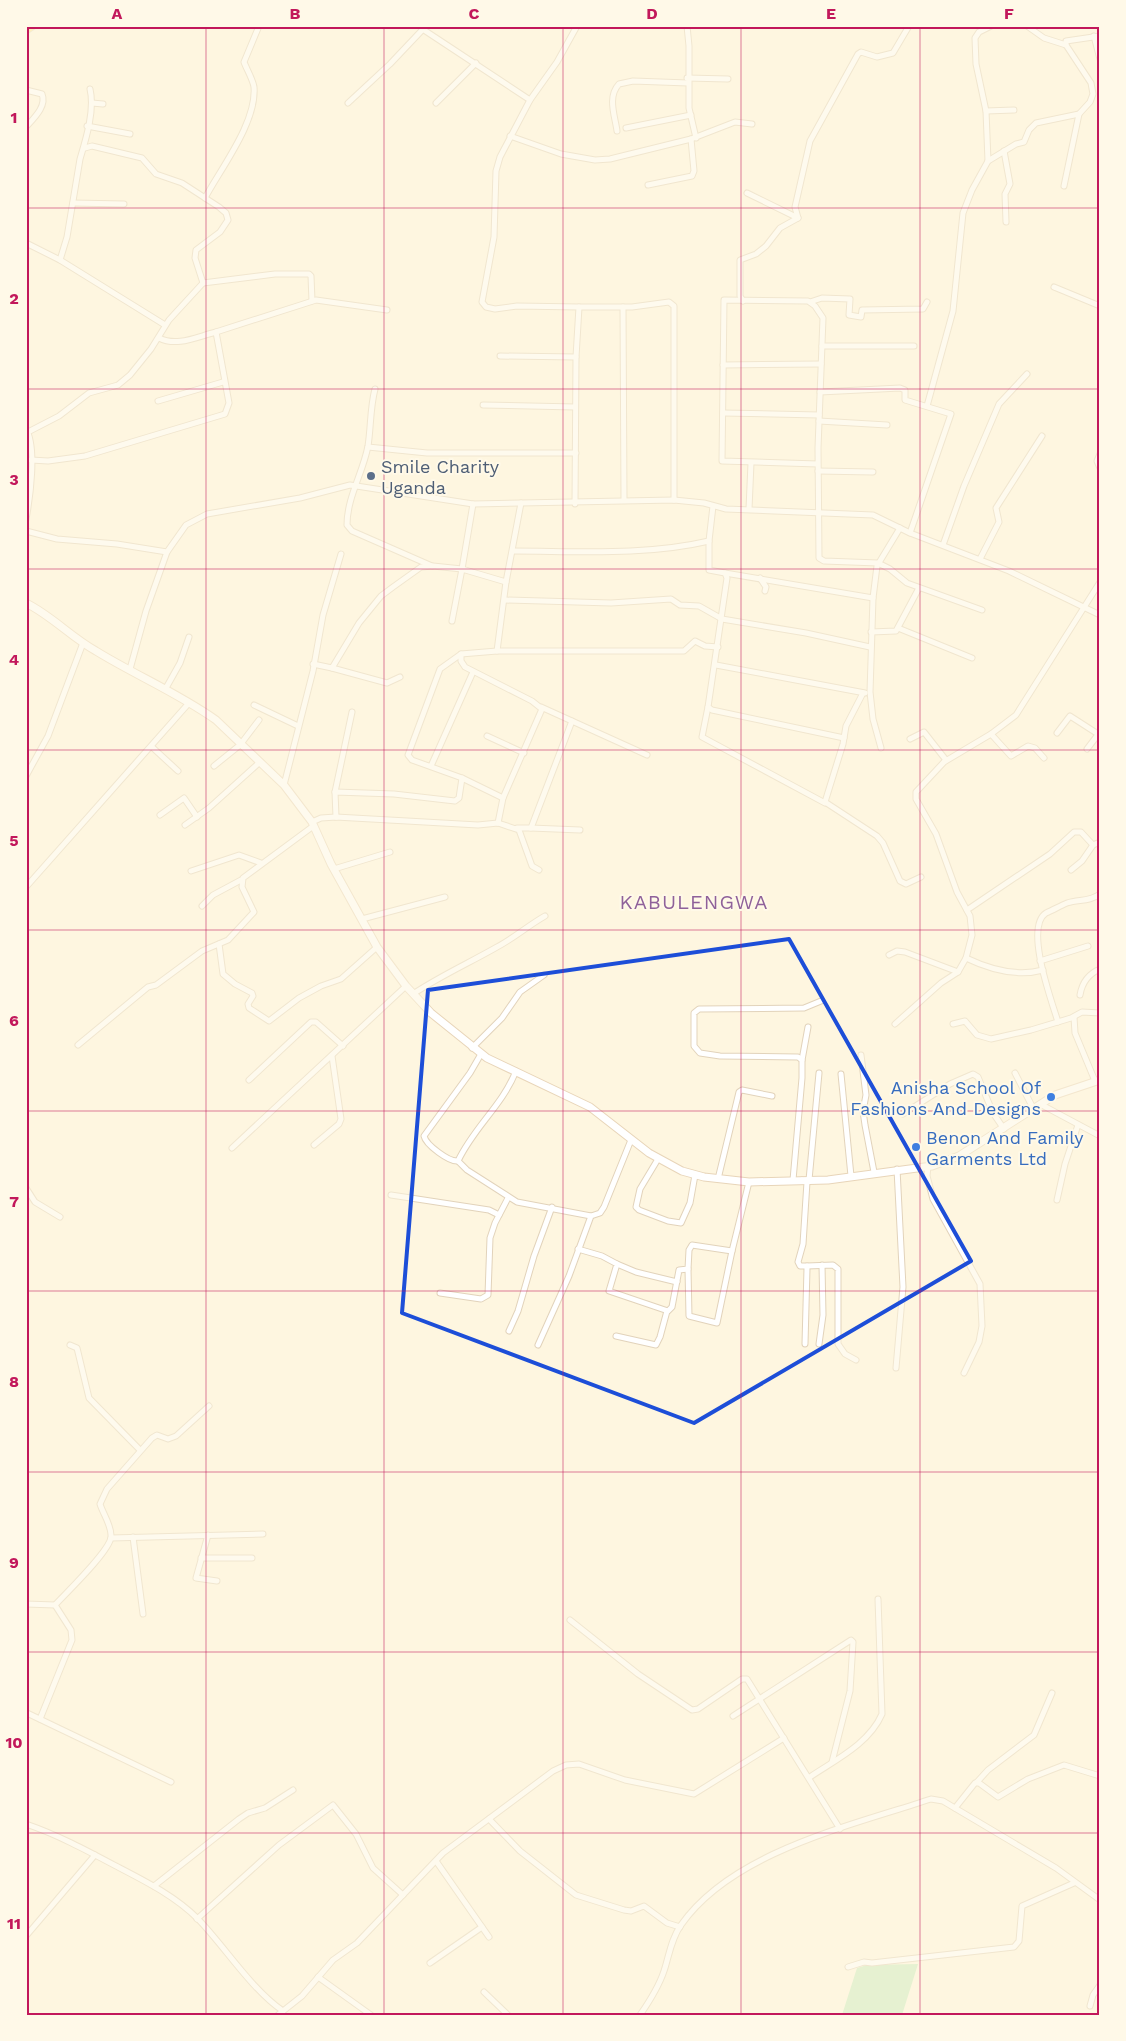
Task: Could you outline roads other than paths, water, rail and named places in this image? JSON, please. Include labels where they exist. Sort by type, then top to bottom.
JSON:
[{"type":"main road","points":[[26,30],[32,26]]},
{"type":"street","points":[[204,198],[243,136],[250,115],[254,87],[244,62],[259,26]]},
{"type":"street","points":[[577,26],[557,62],[530,100],[510,136],[496,171],[494,237],[482,302],[486,307],[495,309],[517,306],[623,307],[669,302],[674,306],[674,500]]},
{"type":"street","points":[[648,185],[692,176],[694,172],[688,80],[689,46],[687,26]]},
{"type":"street","points":[[798,218],[794,207],[810,141],[858,54],[861,52],[877,57],[893,53],[910,26]]},
{"type":"street","points":[[988,161],[986,111],[976,64],[975,38],[979,32],[991,26]]},
{"type":"street","points":[[1027,26],[1044,38],[1066,45],[1094,90],[1090,102],[1079,114],[1064,186]]},
{"type":"street","points":[[348,103],[425,28],[530,100]]},
{"type":"street","points":[[1066,45],[1066,41],[1097,36],[1100,59]]},
{"type":"street","points":[[436,103],[476,63]]},
{"type":"street","points":[[617,131],[612,106],[613,91],[619,84],[632,81],[728,80]]},
{"type":"street","points":[[60,260],[92,103],[90,89]]},
{"type":"street","points":[[26,90],[42,94],[44,100],[40,110],[26,126]]},
{"type":"street","points":[[92,103],[103,104]]},
{"type":"street","points":[[986,111],[1014,110]]},
{"type":"street","points":[[927,406],[953,311],[963,213],[972,190],[988,161],[1024,142],[1029,130],[1036,123],[1079,114]]},
{"type":"street","points":[[626,128],[691,115]]},
{"type":"street","points":[[510,136],[541,148],[595,160],[622,158],[693,138],[735,122],[752,124]]},
{"type":"street","points":[[87,126],[130,134]]},
{"type":"street","points":[[84,148],[92,146],[142,158],[156,174],[182,183],[223,210],[228,220],[220,232],[196,250],[195,258],[203,284]]},
{"type":"street","points":[[1004,151],[1010,184],[1005,194],[1006,222]]},
{"type":"street","points":[[747,193],[798,218]]},
{"type":"street","points":[[73,203],[124,204]]},
{"type":"street","points":[[743,301],[740,296],[741,258],[756,254],[766,246],[780,228],[798,218]]},
{"type":"street","points":[[27,245],[60,260],[165,326]]},
{"type":"street","points":[[26,519],[31,460],[27,430],[59,416],[89,393],[124,381],[159,338],[165,326],[203,284],[275,274],[309,274],[311,276],[312,301]]},
{"type":"street","points":[[1054,286],[1100,306]]},
{"type":"street","points":[[818,464],[722,461],[723,301],[810,302],[822,298],[850,299],[849,316],[861,317],[862,310],[923,309],[927,302]]},
{"type":"street","points":[[159,338],[169,343],[179,342],[312,301],[386,310]]},
{"type":"street","points":[[810,302],[823,318],[818,464],[819,558],[824,560],[878,563],[890,569],[907,583],[982,610]]},
{"type":"street","points":[[575,504],[576,357],[579,307]]},
{"type":"street","points":[[623,307],[624,500]]},
{"type":"street","points":[[31,460],[48,461],[85,456],[101,449],[222,415],[228,408],[216,332]]},
{"type":"street","points":[[822,346],[914,346]]},
{"type":"street","points":[[500,356],[576,357]]},
{"type":"street","points":[[723,365],[821,364]]},
{"type":"street","points":[[943,546],[964,486],[999,404],[1027,374]]},
{"type":"street","points":[[158,401],[223,382]]},
{"type":"street","points":[[820,392],[900,388],[905,390],[905,400],[949,412],[951,416],[910,533]]},
{"type":"street","points":[[375,389],[371,406],[368,447],[355,486],[347,521],[349,529],[433,566]]},
{"type":"street","points":[[483,405],[575,407]]},
{"type":"street","points":[[723,413],[819,415]]},
{"type":"street","points":[[819,421],[887,425]]},
{"type":"street","points":[[980,559],[999,522],[996,508],[1042,436]]},
{"type":"street","points":[[368,447],[427,452],[576,453]]},
{"type":"street","points":[[1100,454],[1097,461],[1100,468]]},
{"type":"street","points":[[749,509],[751,463]]},
{"type":"street","points":[[818,471],[873,472]]},
{"type":"street","points":[[130,669],[146,611],[167,552],[186,525],[208,514],[300,498],[341,486],[355,486],[473,504],[575,504],[624,500],[674,500],[749,509],[868,514],[910,533],[1015,573],[1100,615]]},
{"type":"street","points":[[497,651],[506,582],[521,503]]},
{"type":"street","points":[[452,621],[473,504]]},
{"type":"street","points":[[713,506],[709,542],[709,570],[873,598]]},
{"type":"street","points":[[882,748],[873,719],[870,692],[873,598],[878,563],[900,528]]},
{"type":"street","points":[[26,532],[57,539],[117,544],[167,552]]},
{"type":"street","points":[[513,552],[611,552],[709,542]]},
{"type":"street","points":[[284,785],[324,615],[342,554]]},
{"type":"street","points":[[332,668],[356,627],[381,596],[421,567],[433,566],[462,569],[506,582]]},
{"type":"street","points":[[725,573],[727,578],[716,665],[702,737],[826,803],[877,836],[883,843],[900,881],[906,884],[920,877]]},
{"type":"street","points":[[760,578],[766,587],[765,591]]},
{"type":"street","points":[[895,1024],[958,972],[966,958],[972,935],[967,910],[957,892],[936,834],[916,796],[919,789],[946,760],[991,734],[1016,715],[1023,707],[1082,607],[1100,582]]},
{"type":"street","points":[[871,632],[894,631],[898,628],[919,588]]},
{"type":"street","points":[[505,600],[611,603],[671,599],[680,604],[699,606],[722,619],[806,633],[870,647]]},
{"type":"street","points":[[26,603],[58,622],[83,643],[166,688],[216,720],[284,785],[312,824],[334,869],[377,946],[406,986],[431,1013],[480,1054],[590,1107],[658,1159],[695,1175],[749,1182],[805,1180],[928,1166],[953,1160],[1055,1095],[1098,1081],[1075,1033],[1074,1016]]},
{"type":"street","points":[[898,628],[972,658]]},
{"type":"street","points":[[166,688],[180,663],[189,637]]},
{"type":"street","points":[[503,798],[462,778],[412,760],[408,756],[440,669],[461,654],[497,651],[684,651],[695,641],[705,646],[718,647]]},
{"type":"street","points":[[26,776],[48,736],[83,643]]},
{"type":"street","points":[[461,654],[462,664],[473,672],[540,706],[646,755]]},
{"type":"street","points":[[313,664],[387,683],[400,677]]},
{"type":"street","points":[[716,665],[863,693],[870,692]]},
{"type":"street","points":[[431,766],[473,672]]},
{"type":"street","points":[[826,803],[825,798],[846,726],[863,693]]},
{"type":"street","points":[[26,887],[189,703]]},
{"type":"street","points":[[254,705],[298,726]]},
{"type":"street","points":[[498,823],[503,798],[541,716],[540,706]]},
{"type":"street","points":[[708,707],[712,710],[844,738]]},
{"type":"street","points":[[336,817],[335,792],[341,756],[352,712]]},
{"type":"street","points":[[1057,733],[1070,716],[1099,733],[1087,749]]},
{"type":"street","points":[[214,766],[240,745],[259,720]]},
{"type":"street","points":[[531,828],[572,721]]},
{"type":"street","points":[[910,739],[924,732],[946,760]]},
{"type":"street","points":[[991,734],[1011,756],[1028,746],[1035,748],[1044,758]]},
{"type":"street","points":[[487,736],[524,753]]},
{"type":"street","points":[[152,747],[178,771]]},
{"type":"street","points":[[185,825],[260,762]]},
{"type":"street","points":[[335,792],[394,794],[455,801],[459,798],[462,778]]},
{"type":"street","points":[[160,815],[184,798],[197,816]]},
{"type":"street","points":[[202,906],[213,895],[241,880],[321,818],[336,817],[478,825],[498,823],[517,828],[580,830]]},
{"type":"street","points":[[517,828],[532,866],[539,870]]},
{"type":"street","points":[[967,910],[1050,854],[1074,832],[1081,832],[1093,845]]},
{"type":"street","points":[[1070,870],[1082,861],[1093,845],[1100,842]]},
{"type":"street","points":[[334,869],[390,852]]},
{"type":"street","points":[[191,871],[239,855],[261,863]]},
{"type":"street","points":[[78,1045],[148,988],[156,985],[202,950],[219,944],[232,936],[254,914],[254,910],[242,887],[241,880]]},
{"type":"street","points":[[1058,1022],[1040,961],[1038,924],[1042,916],[1068,903],[1087,901],[1100,894]]},
{"type":"street","points":[[362,919],[445,897]]},
{"type":"street","points":[[413,994],[434,980],[500,946],[523,928],[546,916]]},
{"type":"street","points":[[219,944],[223,974],[235,984],[252,993],[253,996],[248,1004],[250,1008],[269,1021],[299,998],[320,986],[341,979],[377,946]]},
{"type":"street","points":[[1040,961],[1088,946]]},
{"type":"street","points":[[889,955],[897,951],[905,952],[958,972]]},
{"type":"street","points":[[966,958],[992,969],[1032,973],[1043,970]]},
{"type":"street","points":[[1080,995],[1082,986],[1089,976],[1100,969]]},
{"type":"street","points":[[472,1048],[502,1018],[520,992],[544,975]]},
{"type":"street","points":[[232,1148],[406,986]]},
{"type":"street","points":[[802,1060],[785,1056],[720,1056],[700,1053],[694,1046],[694,1013],[699,1009],[804,1008],[821,1000]]},
{"type":"street","points":[[953,1024],[965,1021],[977,1035],[991,1039],[1058,1022],[1082,1012],[1100,1014]]},
{"type":"street","points":[[249,1080],[311,1022],[322,1027],[343,1046]]},
{"type":"street","points":[[793,1180],[802,1060],[808,1027]]},
{"type":"street","points":[[480,1054],[470,1073],[424,1136],[429,1145],[452,1161],[458,1161],[467,1170],[508,1198],[526,1205],[591,1216],[600,1213],[631,1140]]},
{"type":"street","points":[[862,1054],[866,1095],[864,1107],[865,1125],[874,1172]]},
{"type":"street","points":[[314,1145],[339,1124],[341,1119],[332,1056]]},
{"type":"street","points":[[458,1161],[463,1148],[473,1133],[505,1094],[516,1071]]},
{"type":"street","points":[[819,1073],[805,1180],[807,1182],[803,1244],[798,1264],[807,1266],[833,1264],[838,1269],[838,1344],[845,1354],[856,1360]]},
{"type":"street","points":[[1015,1073],[1036,1106],[1100,1136]]},
{"type":"street","points":[[841,1074],[851,1176]]},
{"type":"street","points":[[903,1114],[960,1078],[975,1074],[993,1113],[1004,1129]]},
{"type":"street","points":[[718,1179],[739,1092],[750,1091],[772,1096]]},
{"type":"street","points":[[1057,1200],[1065,1164],[1078,1125]]},
{"type":"street","points":[[658,1159],[640,1189],[636,1207],[639,1210],[668,1221],[681,1223],[690,1203],[695,1175]]},
{"type":"street","points":[[928,1166],[927,1176],[933,1199],[980,1284],[982,1326],[979,1342],[964,1373]]},
{"type":"street","points":[[896,1368],[904,1287],[897,1169]]},
{"type":"street","points":[[732,1251],[692,1245],[689,1250],[688,1269],[689,1316],[717,1324],[749,1182]]},
{"type":"street","points":[[26,1188],[35,1202],[60,1216]]},
{"type":"street","points":[[391,1195],[489,1210],[499,1215]]},
{"type":"street","points":[[440,1293],[481,1299],[488,1295],[490,1238],[508,1198]]},
{"type":"street","points":[[509,1331],[518,1311],[534,1256],[552,1208]]},
{"type":"street","points":[[538,1345],[569,1276],[591,1216]]},
{"type":"street","points":[[578,1249],[636,1272],[677,1282]]},
{"type":"street","points":[[617,1264],[609,1290],[667,1311]]},
{"type":"street","points":[[819,1344],[823,1315],[822,1265]]},
{"type":"street","points":[[805,1344],[807,1266]]},
{"type":"street","points":[[616,1336],[656,1345],[667,1311],[672,1307],[679,1270],[688,1269]]},
{"type":"street","points":[[70,1345],[77,1348],[89,1398],[140,1450]]},
{"type":"street","points":[[26,1604],[55,1605],[103,1552],[111,1538],[100,1501],[107,1489],[140,1450],[155,1436],[168,1439],[176,1436],[209,1406]]},
{"type":"street","points":[[111,1538],[263,1534]]},
{"type":"street","points":[[208,1535],[196,1578],[217,1580]]},
{"type":"street","points":[[133,1537],[143,1614]]},
{"type":"street","points":[[202,1558],[252,1558]]},
{"type":"street","points":[[810,1777],[861,1741],[876,1725],[882,1714],[878,1598]]},
{"type":"street","points":[[40,1719],[72,1640],[71,1630],[55,1605]]},
{"type":"street","points":[[570,1620],[638,1674],[692,1710],[744,1679],[752,1683],[840,1829]]},
{"type":"street","points":[[733,1716],[848,1640],[852,1641],[850,1691],[832,1762]]},
{"type":"street","points":[[955,1808],[984,1773],[1034,1735],[1052,1693]]},
{"type":"street","points":[[27,1712],[171,1782]]},
{"type":"street","points":[[26,1824],[70,1842],[154,1886],[180,1903],[197,1919],[280,2013],[302,1996],[342,1952],[357,1943],[446,1850],[553,1771],[566,1765],[579,1764],[619,1778],[690,1794],[697,1792],[784,1738]]},
{"type":"street","points":[[977,1782],[998,1797],[1028,1779],[1064,1765],[1100,1776]]},
{"type":"street","points":[[154,1886],[239,1819],[265,1808],[293,1790]]},
{"type":"street","points":[[640,2015],[662,1978],[680,1927],[699,1905],[744,1869],[783,1848],[931,1799],[943,1801],[1052,1865],[1074,1883],[1100,1900]]},
{"type":"street","points":[[197,1919],[279,1845],[331,1805],[335,1807],[356,1834],[373,1868],[403,1895]]},
{"type":"street","points":[[488,1819],[520,1851],[576,1895],[624,1910],[644,1906],[667,1923],[680,1927]]},
{"type":"street","points":[[26,1936],[95,1855]]},
{"type":"street","points":[[436,1861],[489,1937]]},
{"type":"street","points":[[848,1967],[864,1962],[872,1963],[1014,1947],[1019,1941],[1020,1911],[1023,1904],[1074,1883]]},
{"type":"street","points":[[430,1963],[482,1927]]},
{"type":"street","points":[[318,1977],[371,2015]]},
{"type":"street","points":[[1090,2006],[1095,1991],[1100,1984]]},
{"type":"street","points":[[484,1992],[508,2015]]},
{"type":"place","name":"Smile Charity Uganda","points":[[371,476]]},
{"type":"place","name":"Anisha School Of Fashions And Designs","points":[[1051,1097]]},
{"type":"place","name":"Benon And Family Garments Ltd","points":[[916,1147]]},
{"type":"district","name":"KABULENGWA","points":[[694,902]]}]
